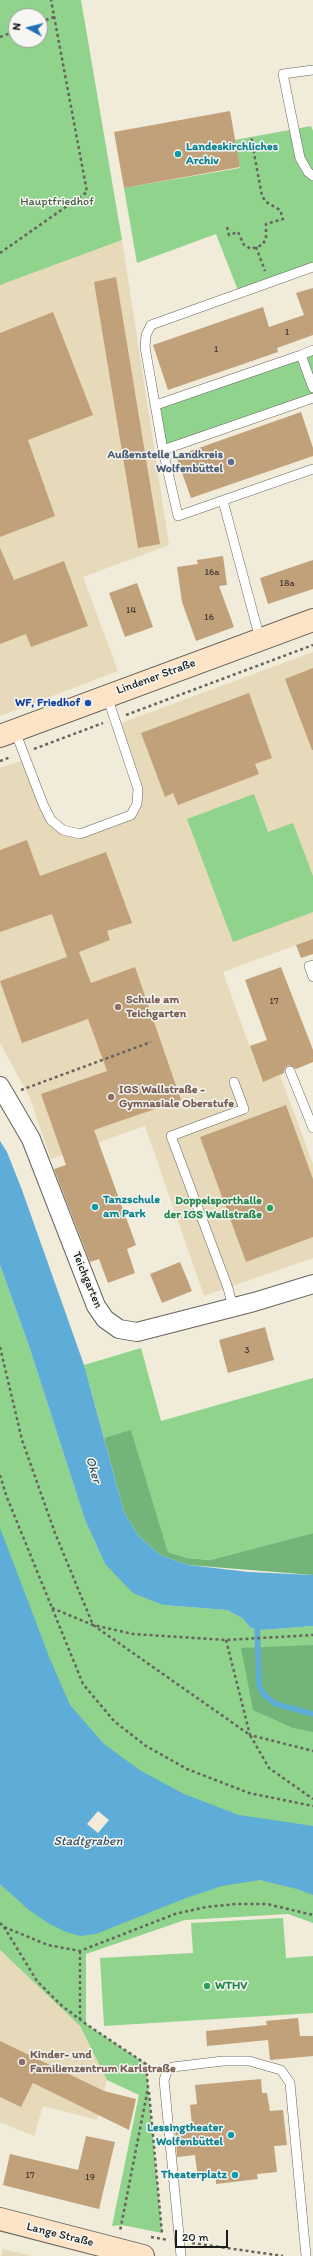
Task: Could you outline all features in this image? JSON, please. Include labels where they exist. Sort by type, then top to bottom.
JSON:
[{"type":"main road","name":"Lindener Straße","points":[[7,734],[313,620]]},
{"type":"main road","name":"Lange Straße","points":[[0,2219],[145,2246]]},
{"type":"street","name":"Teichgarten","points":[[3,1091],[31,1139],[96,1306],[105,1319],[119,1329],[137,1332],[233,1308],[313,1284]]},
{"type":"lane","points":[[313,70],[283,74],[300,158],[308,172],[313,176]]},
{"type":"lane","points":[[313,267],[151,325],[146,335],[145,347],[163,450],[178,516],[313,469]]},
{"type":"lane","points":[[156,405],[313,350]]},
{"type":"lane","points":[[301,354],[313,388]]},
{"type":"lane","points":[[163,450],[313,398]]},
{"type":"lane","points":[[223,501],[260,639]]},
{"type":"lane","points":[[7,734],[23,753],[51,820],[63,830],[80,834],[131,815],[137,804],[138,789],[107,696]]},
{"type":"lane","points":[[313,965],[310,966],[313,977]]},
{"type":"lane","points":[[290,1071],[313,1128]]},
{"type":"lane","points":[[233,1308],[228,1288],[171,1136],[244,1109],[234,1082]]},
{"type":"lane","points":[[181,2256],[164,2080],[167,2072],[173,2067],[223,2061],[249,2061],[281,2070],[290,2083],[306,2256]]},
{"type":"path","points":[[0,253],[86,192],[51,0]]},
{"type":"path","points":[[48,19],[54,17]]},
{"type":"path","points":[[227,227],[229,235],[238,232],[244,245],[250,248],[262,245],[266,239],[266,224],[283,219],[280,210],[266,202],[262,196],[251,137]]},
{"type":"path","points":[[256,247],[262,261]]},
{"type":"path","points":[[0,761],[313,645]]},
{"type":"path","points":[[3,1091],[151,1042]]},
{"type":"path","points":[[0,1347],[22,1440],[55,1533],[93,1625],[250,1735],[313,1751]]},
{"type":"path","points":[[0,1475],[51,1608],[83,1684],[114,1721],[146,1746],[187,1769],[249,1793],[313,1806]]},
{"type":"path","points":[[51,1608],[93,1625],[133,1634],[226,1640],[313,1635]]},
{"type":"path","points":[[226,1640],[250,1735],[269,1768],[313,1799]]},
{"type":"path","points":[[4,1927],[48,1945],[80,1951],[175,1914],[206,1907],[236,1904],[267,1904],[313,1914]]},
{"type":"path","points":[[0,1923],[4,1927],[37,1981],[61,2005],[146,2064],[162,2233]]},
{"type":"path","points":[[80,1951],[80,2019]]},
{"type":"path","points":[[127,2232],[120,2232],[148,2088]]},
{"type":"path","points":[[145,2246],[180,2241],[283,2256]]},
{"type":"shaded area","points":[[122,240],[169,545],[83,577],[118,671],[0,716],[0,285]]},
{"type":"shaded area","name":"Schule am Teichgarten","points":[[313,652],[313,939],[223,972],[262,1081],[280,1075],[313,1164],[313,1258],[204,1296],[145,1126],[51,1159],[30,1098],[0,1043],[0,768],[26,759],[51,820],[80,834],[131,815],[138,789],[116,725]]},
{"type":"shaded area","points":[[0,1950],[80,2026],[107,2080],[97,2120],[43,2106],[34,2136],[0,2122]]},
{"type":"shaded area","points":[[3,2249],[32,2256],[1,2256]]},
{"type":"green space","name":"Hauptfriedhof","points":[[0,0],[81,0],[122,240],[0,285]]},
{"type":"green space","points":[[311,126],[313,131],[313,267],[239,293],[216,234],[137,263],[124,188],[240,168],[235,140]]},
{"type":"green space","points":[[313,350],[313,398],[163,450],[156,405]]},
{"type":"green space","points":[[254,794],[268,832],[293,823],[313,876],[313,912],[233,942],[187,819]]},
{"type":"green space","points":[[0,1265],[29,1346],[85,1520],[105,1564],[163,1605],[227,1610],[242,1618],[251,1628],[262,1630],[313,1626],[313,1923],[288,1914],[185,1920],[86,1954],[86,2024],[146,2064],[162,2233],[122,2225],[112,2226],[139,2095],[107,2080],[80,2026],[0,1950]]},
{"type":"green space","points":[[141,1348],[161,1421],[313,1378],[313,1533],[210,1560],[187,1558],[168,1552],[131,1431],[104,1438],[84,1365]]},
{"type":"green space","points":[[131,1430],[168,1552],[187,1558],[210,1560],[313,1533],[313,1575],[188,1565],[160,1555],[138,1535],[124,1512],[104,1438]]},
{"type":"green space","points":[[313,1645],[313,1732],[293,1728],[253,1710],[241,1648]]},
{"type":"green space","name":"WTHV","points":[[283,1918],[286,1958],[313,1956],[313,2013],[104,2026],[100,1958],[193,1953],[191,1923]]},
{"type":"water","name":"Oker","points":[[0,1141],[7,1152],[22,1190],[84,1365],[124,1512],[138,1535],[160,1555],[188,1565],[249,1572],[313,1575],[313,1626],[262,1630],[251,1628],[242,1618],[227,1610],[163,1605],[133,1593],[105,1564],[85,1520],[29,1346],[0,1265]]},
{"type":"water","name":"Stadtgraben","points":[[0,1528],[50,1659],[70,1705],[104,1744],[141,1771],[184,1794],[239,1815],[313,1826],[313,1895],[297,1889],[260,1880],[222,1886],[186,1898],[96,1934],[80,1936],[66,1932],[48,1923],[29,1910],[0,1884]]},
{"type":"pier","points":[[98,1811],[109,1820],[98,1833],[87,1824]]},
{"type":"building","name":"Landeskirchliches Archiv","points":[[230,111],[240,167],[124,188],[114,132]]},
{"type":"building","points":[[116,277],[160,544],[138,548],[94,282]]},
{"type":"building","points":[[313,288],[313,335],[277,348],[278,352],[168,390],[153,345],[263,307],[269,327],[304,315],[296,293]]},
{"type":"building","points":[[53,312],[93,415],[28,440],[55,516],[0,537],[0,333]]},
{"type":"building","points":[[301,412],[313,448],[313,456],[191,498],[176,456]]},
{"type":"building","points":[[0,548],[14,580],[64,561],[88,626],[31,647],[26,634],[0,644]]},
{"type":"building","points":[[223,556],[227,585],[219,586],[234,627],[196,641],[182,602],[177,567],[198,564],[197,560]]},
{"type":"building","points":[[313,560],[313,589],[268,604],[260,578]]},
{"type":"building","points":[[137,583],[153,627],[125,637],[109,593]]},
{"type":"building","points":[[313,668],[313,750],[312,750],[285,679]]},
{"type":"building","points":[[249,693],[272,758],[255,764],[259,774],[178,805],[173,793],[165,797],[141,733]]},
{"type":"building","points":[[27,840],[40,876],[106,852],[132,923],[107,931],[110,940],[79,952],[91,983],[135,967],[181,1100],[94,1130],[136,1245],[127,1249],[135,1273],[108,1283],[99,1259],[90,1262],[54,1169],[66,1165],[41,1094],[107,1071],[88,1019],[22,1043],[0,981],[67,957],[52,914],[0,932],[0,850]]},
{"type":"building","points":[[313,939],[313,954],[301,958],[296,945]]},
{"type":"building","points":[[281,967],[313,1050],[313,1062],[296,1069],[288,1065],[285,1068],[284,1073],[263,1082],[250,1046],[267,1040],[245,980]]},
{"type":"building","name":"Doppelsporthalle der IGS Wallstraße","points":[[286,1105],[313,1179],[313,1237],[246,1262],[200,1137]]},
{"type":"building","points":[[180,1262],[192,1291],[162,1303],[150,1274]]},
{"type":"building","points":[[265,1327],[274,1360],[228,1373],[219,1340]]},
{"type":"building","name":"WTHV","points":[[298,2018],[300,2036],[313,2036],[313,2056],[270,2060],[268,2040],[207,2046],[206,2031],[267,2025],[266,2021]]},
{"type":"building","name":"Kinder- und Familienzentrum Karlstraße","points":[[0,2041],[104,2091],[136,2099],[129,2130],[33,2083],[21,2107],[0,2097]]},
{"type":"building","name":"Lessingtheater Wolfenbüttel","points":[[261,2079],[262,2093],[267,2093],[270,2111],[283,2110],[287,2145],[274,2146],[277,2172],[257,2174],[258,2179],[216,2184],[216,2177],[198,2179],[195,2155],[177,2157],[175,2126],[192,2125],[190,2105],[197,2104],[195,2085]]},
{"type":"building","points":[[86,2136],[115,2142],[99,2209],[3,2185],[10,2154],[78,2170]]},
{"type":"waterway","points":[[257,1622],[259,1685],[264,1695],[276,1704],[313,1714]]},
{"type":"place","name":"Landeskirchliches Archiv","points":[[178,154]]},
{"type":"place","name":"Außenstelle Landkreis Wolfenbüttel","points":[[231,462]]},
{"type":"place","name":"WF, Friedhof","points":[[88,703]]},
{"type":"place","name":"Schule am Teichgarten","points":[[118,1007]]},
{"type":"place","name":"IGS Wallstraße - Gymnasiale Oberstufe","points":[[111,1097]]},
{"type":"place","name":"Tanzschule am Park","points":[[95,1207]]},
{"type":"place","name":"Doppelsporthalle der IGS Wallstraße","points":[[270,1208]]},
{"type":"place","name":"WTHV","points":[[207,1986]]},
{"type":"place","name":"Kinder- und Familienzentrum Karlstraße","points":[[22,2062]]},
{"type":"place","name":"Lessingtheater Wolfenbüttel","points":[[231,2135]]},
{"type":"place","name":"Theaterplatz","points":[[235,2175]]}]
